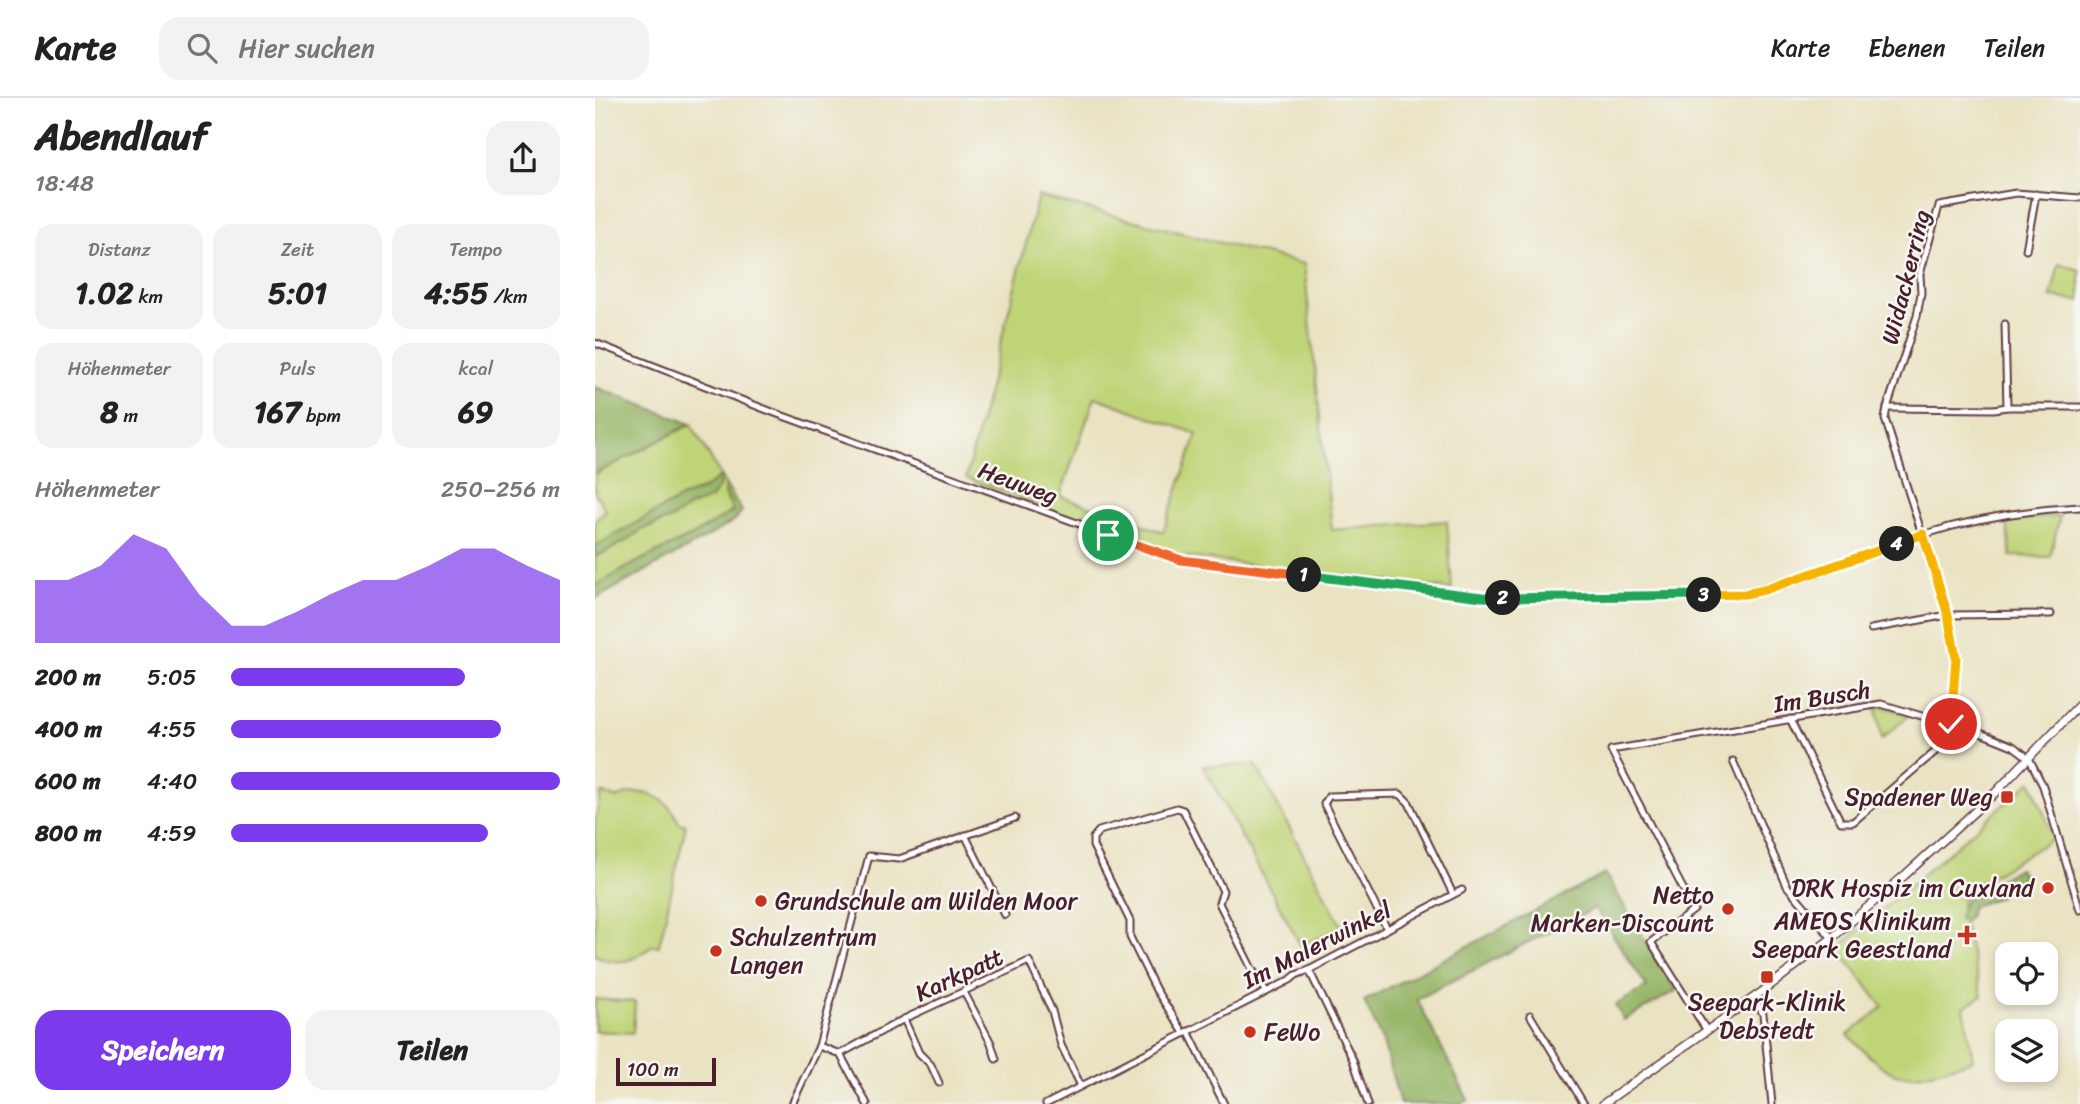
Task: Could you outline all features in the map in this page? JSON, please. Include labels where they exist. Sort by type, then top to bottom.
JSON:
[{"type":"main road","points":[[1603,1104],[1755,997],[1832,938],[1933,850],[2029,758],[2080,704]]},
{"type":"street","name":"Widackerring","points":[[1887,408],[1917,316],[1921,293],[1920,274],[1939,206],[2016,193],[2080,198]]},
{"type":"street","points":[[2026,250],[2036,194]]},
{"type":"street","points":[[2005,324],[2007,407]]},
{"type":"street","name":"Heuweg","points":[[595,344],[800,422],[1181,560],[1495,598],[1745,594],[1782,585],[1923,534],[1990,516],[2080,507]]},
{"type":"street","points":[[1790,719],[1841,822],[1847,824],[1853,822],[1950,739],[1956,658],[1948,615],[1885,419],[1887,408],[2080,407]]},
{"type":"street","points":[[1871,629],[1948,615],[2052,614]]},
{"type":"street","name":"Im Busch","points":[[1707,1031],[1651,942],[1694,910],[1611,750],[1881,704],[1951,724],[2013,746],[2029,758]]},
{"type":"street","points":[[2029,758],[2043,786],[2080,910]]},
{"type":"street","points":[[1733,761],[1787,886],[1832,938]]},
{"type":"street","points":[[1387,929],[1324,804],[1329,796],[1400,794],[1409,803],[1453,894]]},
{"type":"street","points":[[1224,1104],[1186,1032],[1156,990],[1130,937],[1130,921],[1093,846],[1093,838],[1099,831],[1177,808],[1183,810],[1223,891],[1219,903],[1266,991]]},
{"type":"street","points":[[792,1104],[819,1046],[869,856],[899,859],[1014,818]]},
{"type":"street","points":[[965,835],[1005,915]]},
{"type":"street","name":"Im Malerwinkel","points":[[1047,1104],[1462,890]]},
{"type":"street","name":"Karkpatt","points":[[840,1054],[904,1019],[1029,961],[1052,1011],[1061,1045],[1081,1086]]},
{"type":"street","points":[[1309,970],[1353,1060],[1368,1104]]},
{"type":"street","points":[[964,992],[991,1043],[996,1059]]},
{"type":"street","points":[[1755,997],[1763,1014],[1772,1104]]},
{"type":"street","points":[[1530,1016],[1584,1104]]},
{"type":"street","points":[[904,1019],[919,1054],[931,1065],[939,1083]]},
{"type":"street","points":[[819,1046],[840,1054],[867,1104]]},
{"type":"green space","points":[[1038,196],[1304,264],[1332,530],[1447,521],[1452,589],[1172,555],[966,478]],"holes":[[[1095,397],[1197,434],[1163,532],[1060,496]]]},
{"type":"green space","points":[[2059,264],[2080,270],[2080,301],[2051,297]]},
{"type":"green space","points":[[595,387],[691,424],[595,474]]},
{"type":"green space","points":[[691,424],[725,484],[725,494],[733,511],[690,537],[595,586],[595,557],[641,530],[673,518],[690,506],[710,499],[721,477],[595,546],[595,520],[606,510],[595,493],[595,474]]},
{"type":"green space","points":[[721,476],[719,487],[710,499],[690,506],[673,518],[641,530],[595,557],[595,546],[683,497],[705,488]]},
{"type":"green space","points":[[725,484],[742,511],[735,520],[595,599],[595,586],[690,537],[733,511],[725,494]]},
{"type":"green space","points":[[2060,516],[2050,557],[2011,556],[2007,521]]},
{"type":"green space","points":[[1884,707],[1909,715],[1882,739],[1876,708]]},
{"type":"green space","points":[[1256,765],[1342,927],[1301,946],[1203,766]]},
{"type":"green space","points":[[2031,781],[2054,838],[1965,892],[1961,904],[1982,996],[1964,1007],[1973,1060],[1913,1075],[1889,1071],[1848,1035],[1883,1007],[1838,948]]},
{"type":"green space","points":[[601,793],[617,798],[636,793],[654,796],[669,806],[679,823],[686,825],[659,946],[653,945],[632,959],[619,962],[595,955],[595,821]]},
{"type":"green space","points":[[2019,868],[2024,878],[1999,897],[1971,907],[1970,915],[1964,921],[1959,918],[1968,896],[1987,891],[1994,882]]},
{"type":"green space","points":[[1605,874],[1676,991],[1624,1020],[1615,1005],[1647,987],[1595,908],[1417,999],[1468,1100],[1459,1104],[1400,1104],[1383,1042],[1364,1001]]},
{"type":"green space","points":[[595,999],[635,1002],[633,1033],[595,1031]]},
{"type":"place","name":"Spadener Weg","points":[[2007,797]]},
{"type":"place","name":"DRK Hospiz im Cuxland","points":[[2048,888]]},
{"type":"place","name":"Grundschule am Wilden Moor","points":[[761,901]]},
{"type":"place","name":"Netto Marken-Discount","points":[[1728,909]]},
{"type":"place","name":"AMEOS Klinikum Seepark Geestland","points":[[1967,935]]},
{"type":"place","name":"Schulzentrum Langen","points":[[716,951]]},
{"type":"place","name":"Seepark-Klinik Debstedt","points":[[1767,977]]},
{"type":"place","name":"FeWo","points":[[1250,1032]]},
{"type":"route","points":[[1108,535],[1186,561],[1495,598],[1745,594],[1782,585],[1923,534],[1948,615],[1956,658],[1951,724]]}]
